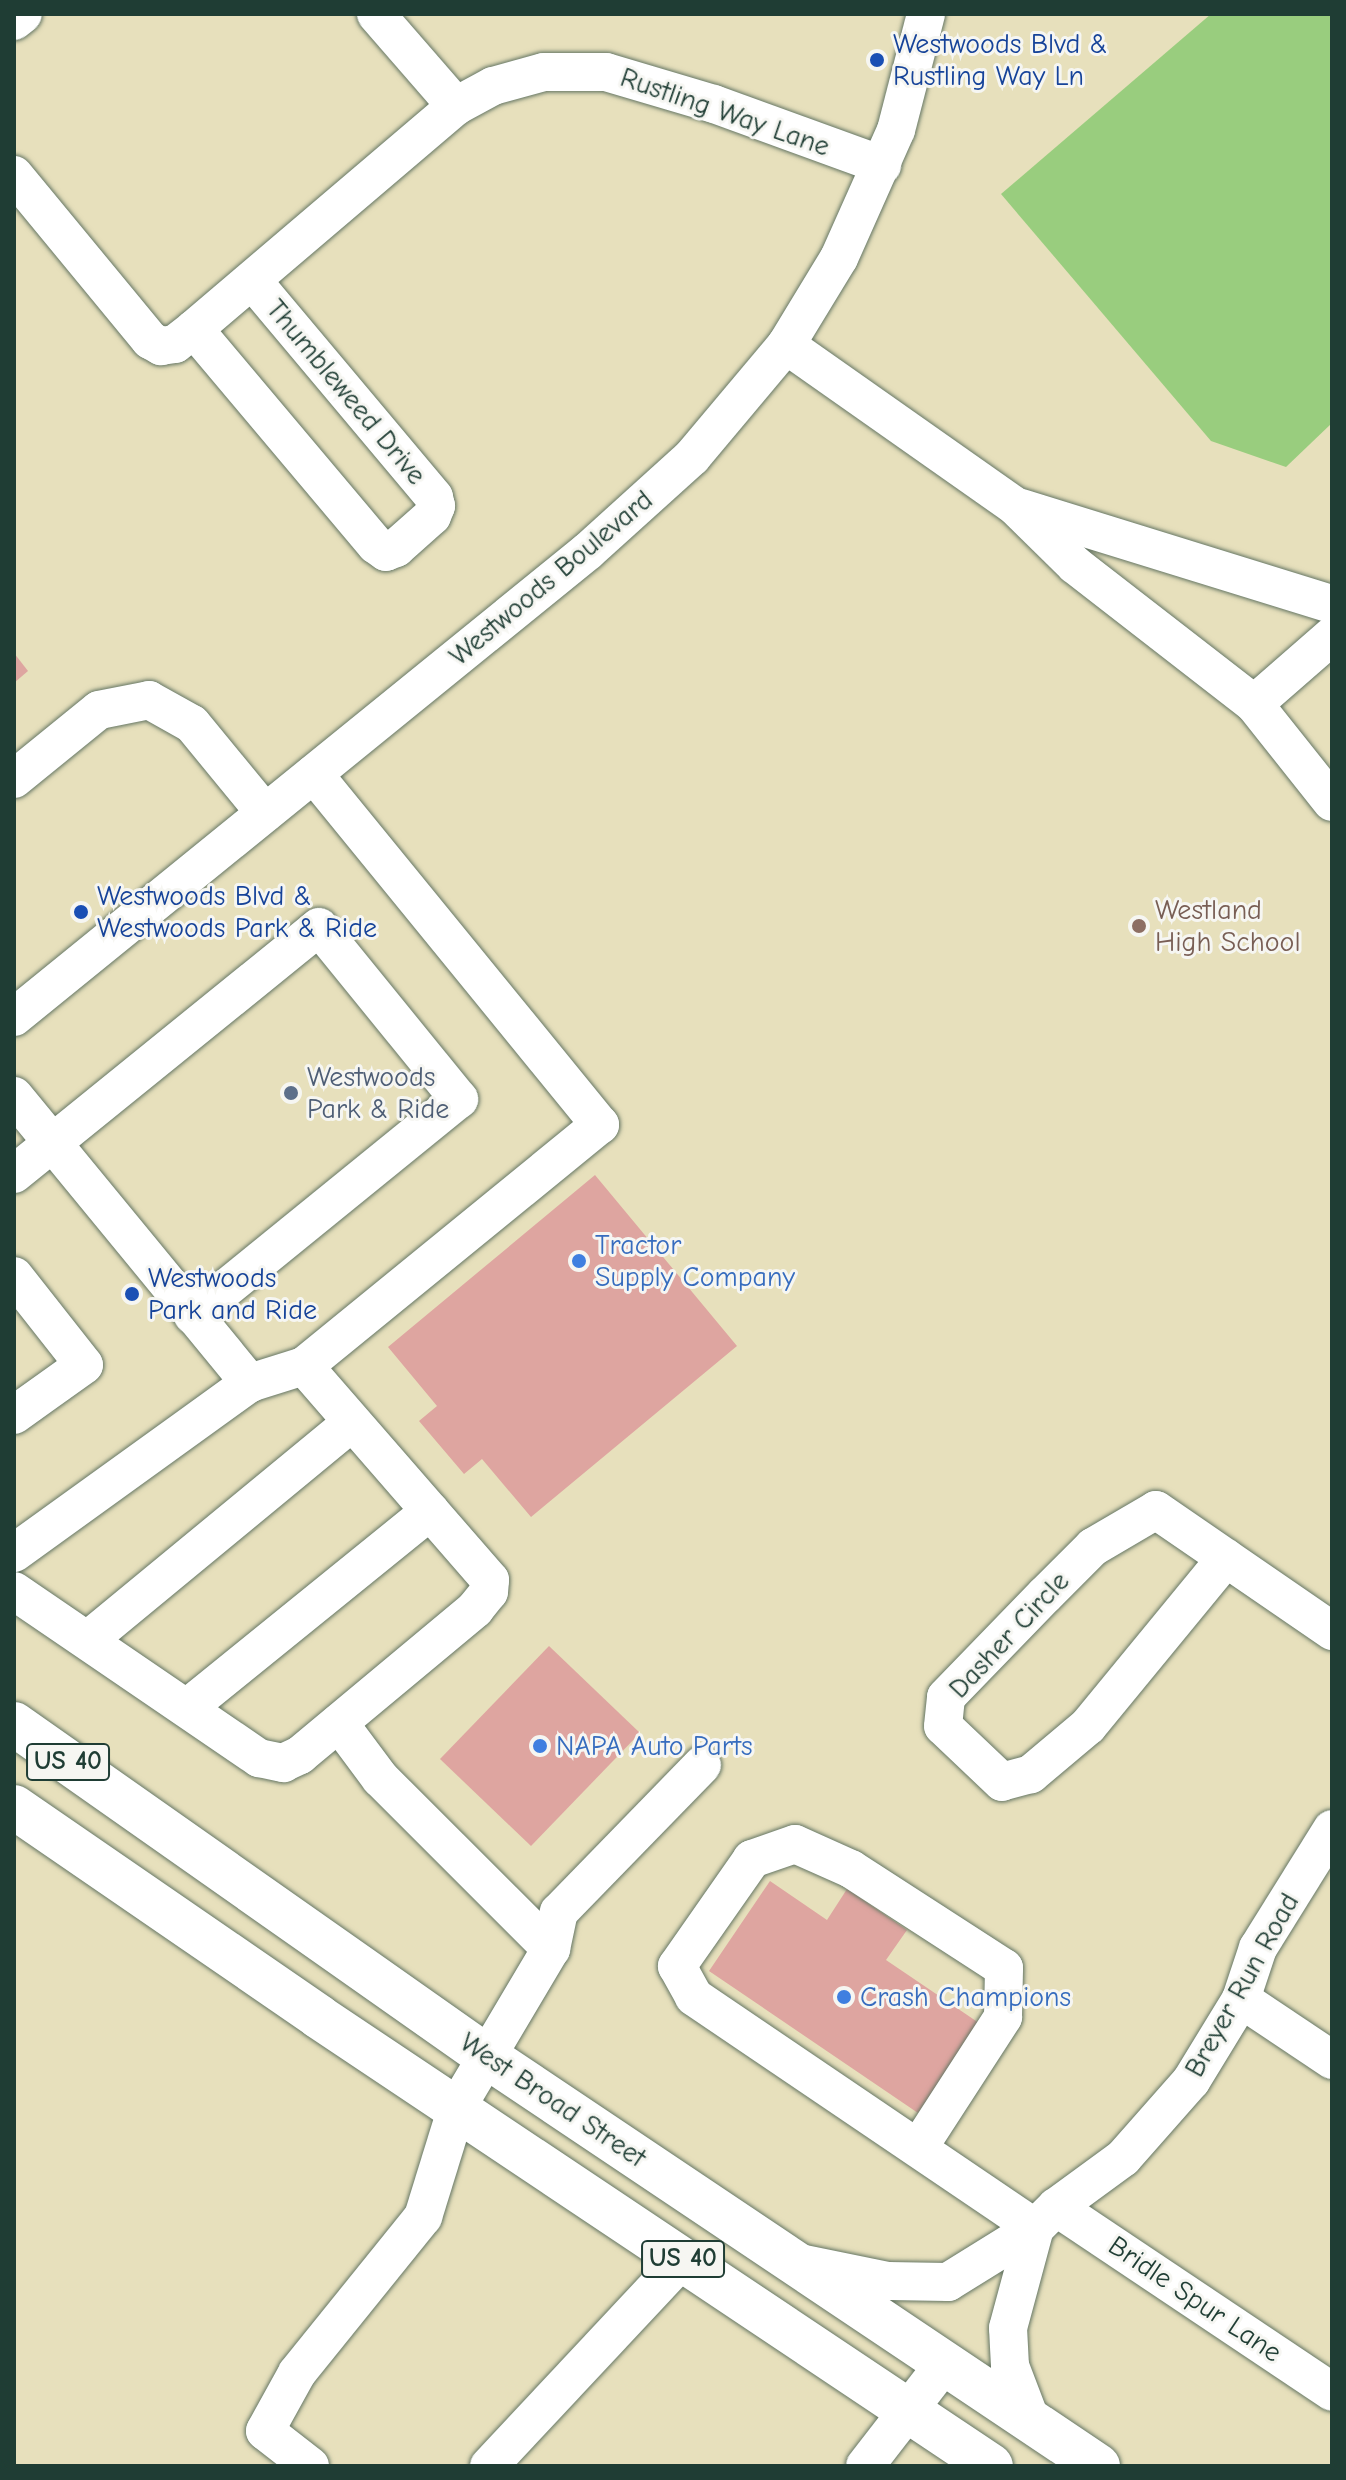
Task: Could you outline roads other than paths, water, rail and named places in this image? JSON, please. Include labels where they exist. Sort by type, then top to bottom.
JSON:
[{"type":"main road","name":"West Broad Street","points":[[15,1724],[489,2058],[1098,2466]]},
{"type":"main road","name":"US 40","points":[[14,1807],[991,2466]]},
{"type":"street","points":[[14,21],[23,14]]},
{"type":"street","points":[[376,14],[456,106]]},
{"type":"street","name":"Westwoods Boulevard","points":[[14,1017],[588,551],[681,468],[786,345],[839,258],[896,130],[926,14]]},
{"type":"street","name":"Rustling Way Lane","points":[[252,280],[456,106],[493,86],[544,72],[606,72],[714,104],[882,165]]},
{"type":"street","name":"Thumbleweed Drive","points":[[14,175],[150,340],[161,346],[175,344],[252,280],[434,497],[436,506],[432,516],[396,548],[386,552],[376,545],[194,329]]},
{"type":"street","points":[[786,345],[1015,506],[1075,565],[1254,704],[1332,802]]},
{"type":"street","points":[[1015,506],[1332,604]]},
{"type":"street","points":[[1254,704],[1330,642]]},
{"type":"street","points":[[14,779],[99,710],[149,700],[192,724],[265,813]]},
{"type":"street","points":[[14,1553],[250,1383],[304,1366],[600,1125],[314,774]]},
{"type":"street","points":[[14,1174],[319,927],[459,1099],[193,1315]]},
{"type":"street","points":[[14,1096],[250,1383]]},
{"type":"street","points":[[14,1276],[84,1365],[14,1415]]},
{"type":"street","points":[[14,1591],[259,1758],[283,1763],[300,1755],[475,1609],[489,1592],[490,1580],[304,1366]]},
{"type":"street","points":[[88,1640],[352,1422]]},
{"type":"street","name":"Dasher Circle","points":[[1226,1558],[1088,1726],[1031,1774],[1002,1782],[943,1726],[946,1697],[1093,1547],[1156,1510],[1226,1558],[1332,1631]]},
{"type":"street","points":[[187,1708],[430,1511]]},
{"type":"street","points":[[339,1723],[380,1778],[551,1949]]},
{"type":"street","points":[[310,2466],[265,2431],[297,2373],[423,2217],[457,2107],[489,2058],[551,1949],[559,1912],[702,1765]]},
{"type":"street","name":"Breyer Run Road","points":[[793,2262],[888,2281],[948,2282],[1046,2218],[1133,2147],[1191,2081],[1241,1999],[1258,1948],[1332,1829]]},
{"type":"street","name":"Bridle Spur Lane","points":[[919,2147],[1003,2017],[1004,1968],[851,1869],[795,1844],[752,1859],[677,1966],[694,1997],[919,2147],[1046,2218],[1332,2392]]},
{"type":"street","points":[[1241,1999],[1332,2060]]},
{"type":"street","points":[[1031,2421],[1010,2366],[1008,2328],[1046,2218]]},
{"type":"street","points":[[489,2466],[683,2259]]},
{"type":"street","points":[[865,2466],[945,2363]]},
{"type":"place","name":"Westwoods Blvd & Rustling Way Ln","points":[[877,60]]},
{"type":"place","name":"Westwoods Blvd & Westwoods Park & Ride","points":[[81,912]]},
{"type":"place","name":"Westland High School","points":[[1139,926]]},
{"type":"place","name":"Westwoods Park & Ride","points":[[291,1093]]},
{"type":"place","name":"Tractor Supply Company","points":[[579,1261]]},
{"type":"place","name":"Westwoods Park and Ride","points":[[132,1294]]},
{"type":"place","name":"NAPA Auto Parts","points":[[540,1746]]},
{"type":"place","name":"Crash Champions","points":[[844,1997]]}]
